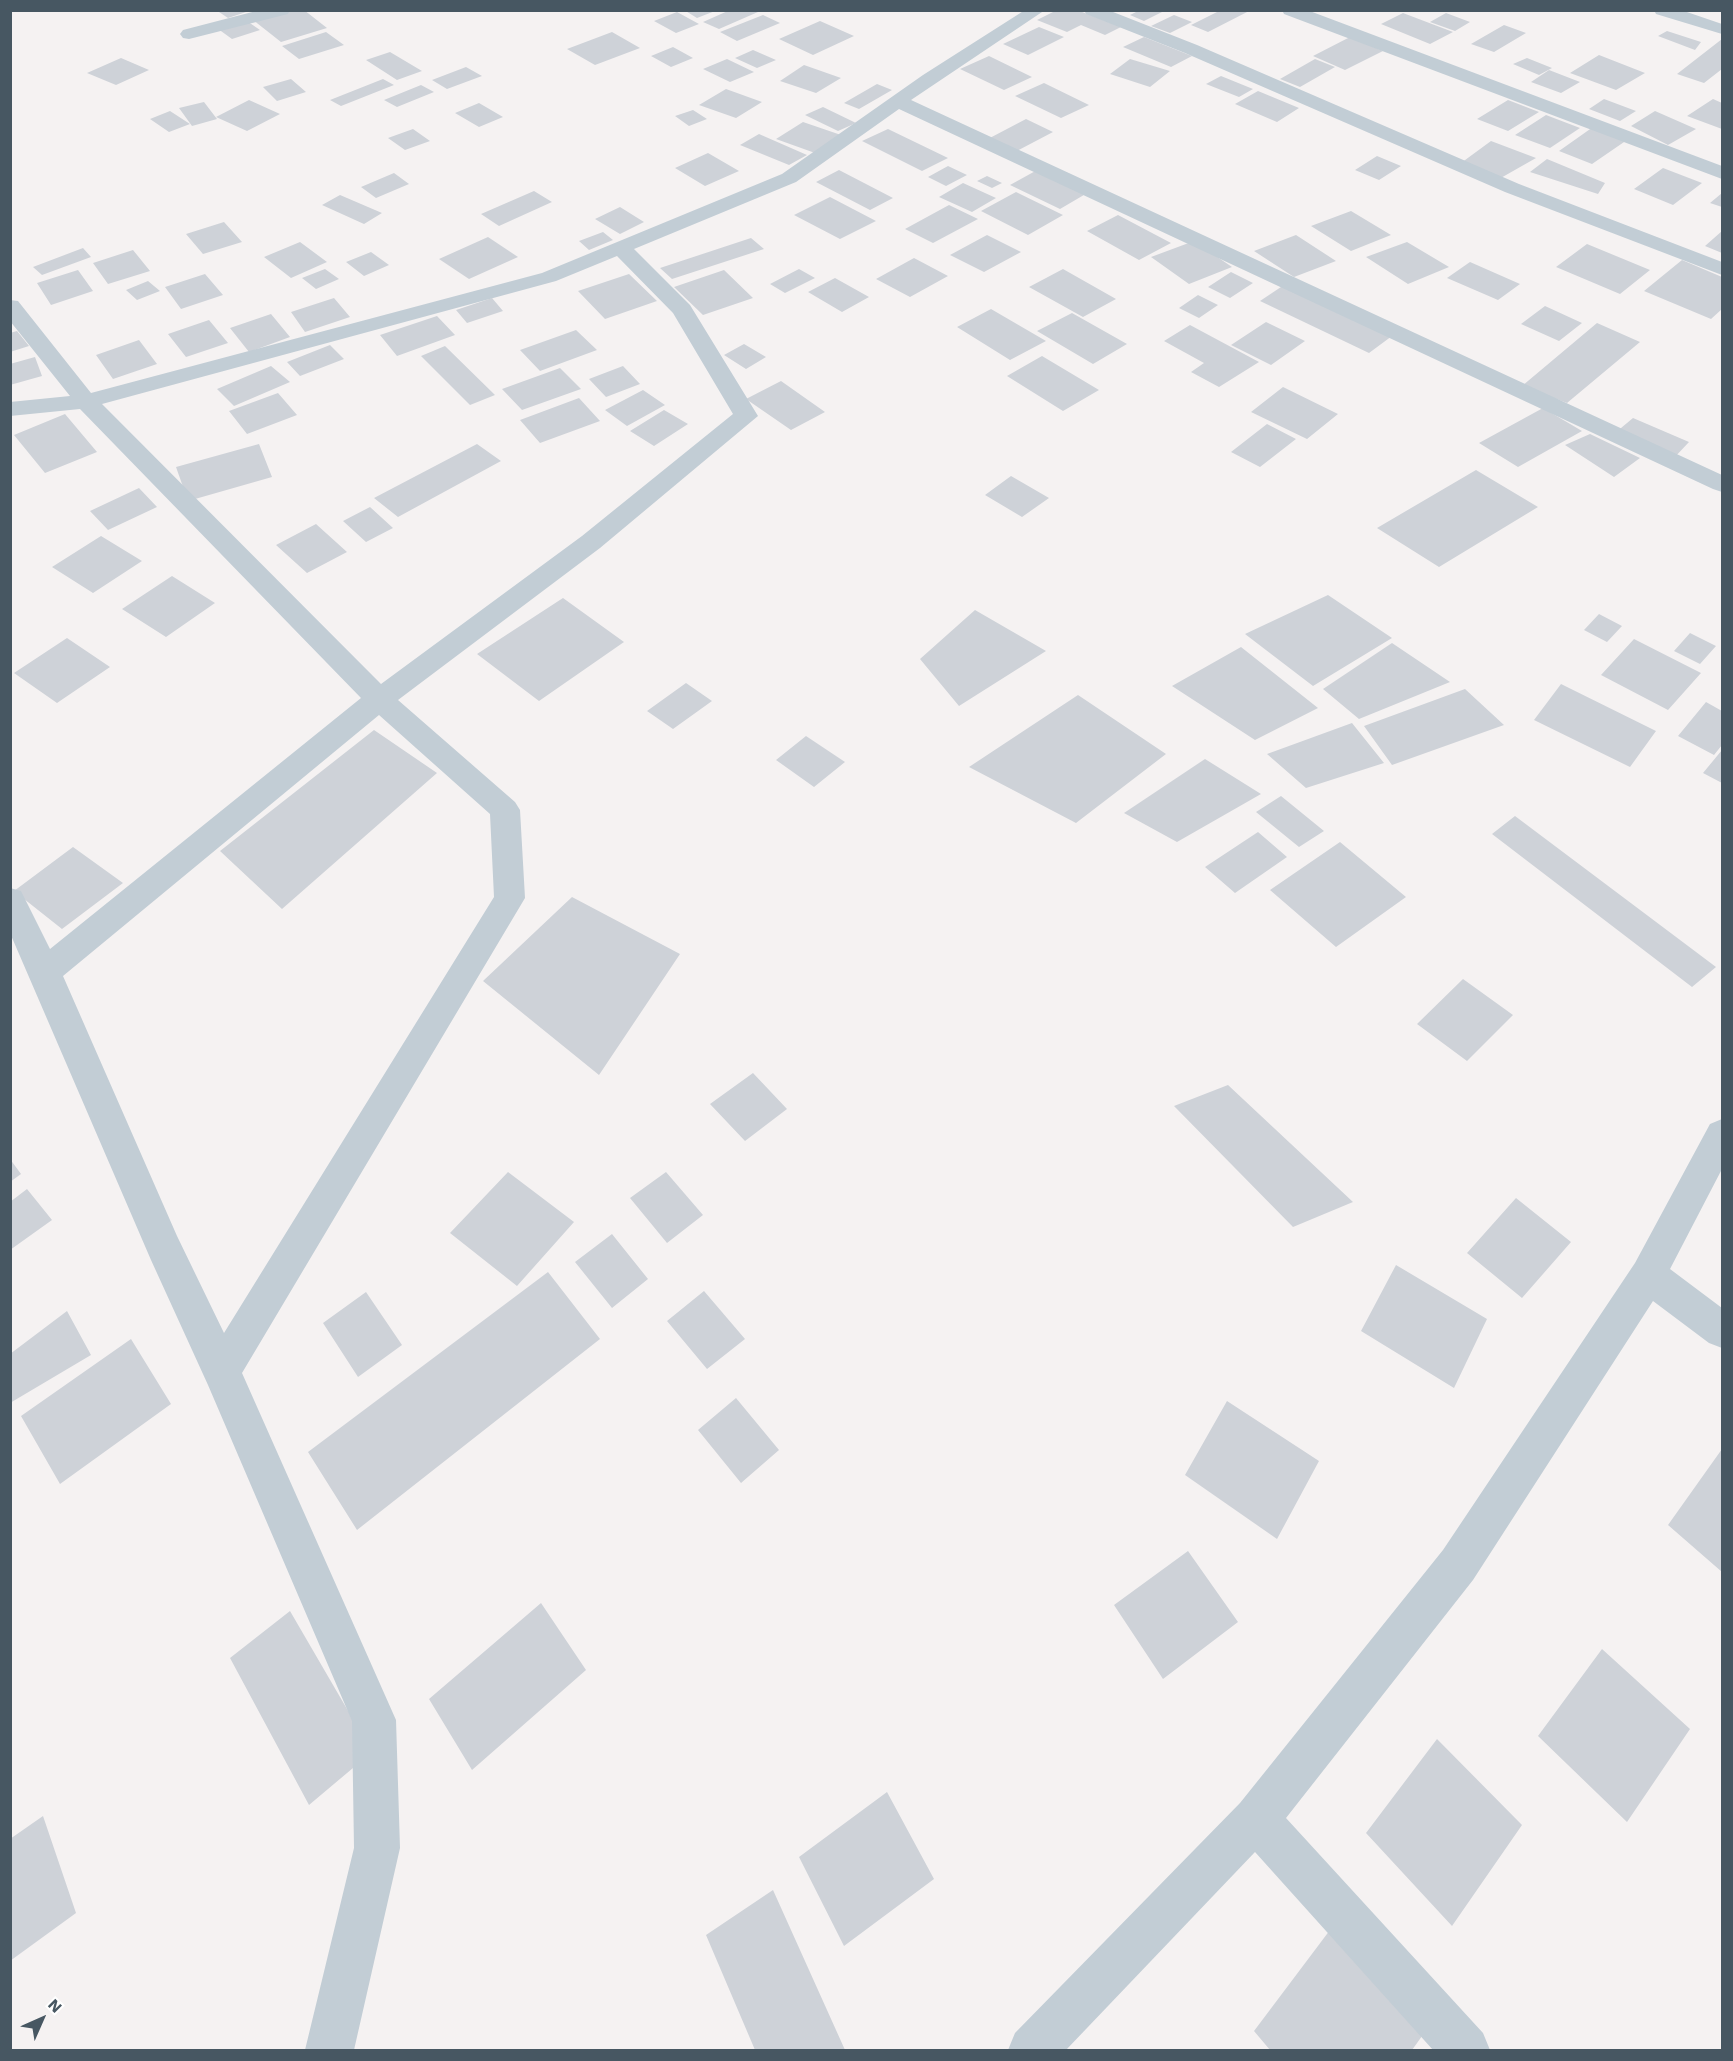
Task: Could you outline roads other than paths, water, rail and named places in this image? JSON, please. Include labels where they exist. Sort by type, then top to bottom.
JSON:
[{"type":"street","points":[[189,34],[282,10]]},
{"type":"street","points":[[10,409],[86,400],[549,278],[789,178],[897,101],[1038,10]]},
{"type":"street","points":[[1092,10],[1191,49],[1512,188],[1722,269]]},
{"type":"street","points":[[1662,10],[1722,28]]},
{"type":"street","points":[[1293,11],[1722,173]]},
{"type":"street","points":[[897,101],[1722,484]]},
{"type":"street","points":[[45,972],[379,699],[591,542],[746,417],[682,310],[621,248]]},
{"type":"street","points":[[10,306],[86,400],[379,699],[505,810],[510,898],[222,1371]]},
{"type":"street","points":[[10,900],[45,972],[164,1248],[222,1371],[374,1720],[377,1848],[329,2050]]},
{"type":"street","points":[[1032,2050],[1256,1819],[1458,1565],[1648,1275],[1722,1135]]},
{"type":"street","points":[[1648,1275],[1722,1330]]},
{"type":"street","points":[[1256,1819],[1466,2050]]}]
